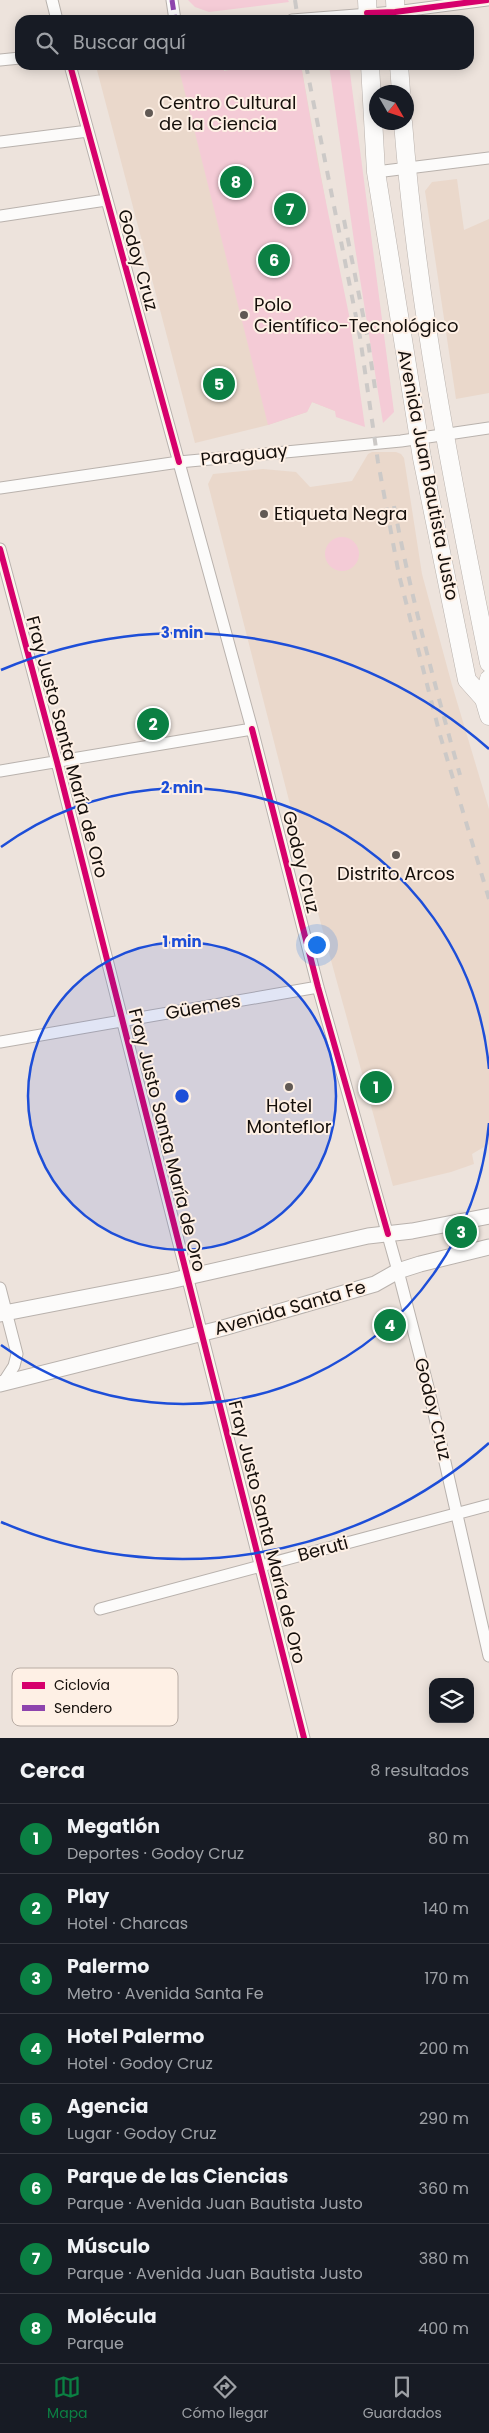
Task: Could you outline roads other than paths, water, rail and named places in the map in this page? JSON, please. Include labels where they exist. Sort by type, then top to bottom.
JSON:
[{"type":"main road","name":"Avenida Juan Bautista Justo","points":[[370,70],[376,172],[418,438],[468,680],[487,704]]},
{"type":"main road","points":[[399,70],[400,85]]},
{"type":"main road","name":"Avenida Juan Bautista Justo","points":[[404,130],[407,167],[444,434],[489,663]]},
{"type":"main road","name":"Avenida Juan Bautista Justo","points":[[487,704],[489,679]]},
{"type":"main road","points":[[3,1313],[186,1277],[368,1236],[489,1216]]},
{"type":"main road","name":"Avenida Santa Fe","points":[[1,1383],[201,1334],[375,1284],[398,1271],[489,1247]]},
{"type":"street","points":[[52,0],[56,15]]},
{"type":"street","points":[[172,0],[174,15]]},
{"type":"street","points":[[334,15],[367,11],[395,11],[487,0]]},
{"type":"street","points":[[0,60],[15,58]]},
{"type":"street","name":"Godoy Cruz","points":[[71,70],[252,729],[318,987],[398,1271],[458,1513],[489,1656]]},
{"type":"street","points":[[0,142],[88,131]]},
{"type":"street","points":[[376,172],[489,158]]},
{"type":"street","points":[[0,216],[106,200]]},
{"type":"street","name":"Paraguay","points":[[0,488],[179,462],[418,438],[489,428]]},
{"type":"street","name":"Fray Justo Santa María de Oro","points":[[0,549],[57,762],[304,1738]]},
{"type":"street","points":[[0,770],[252,729]]},
{"type":"street","name":"Güemes","points":[[0,1042],[318,987]]},
{"type":"street","points":[[0,1288],[3,1313],[17,1354],[14,1366],[1,1383]]},
{"type":"street","name":"Beruti","points":[[100,1609],[489,1505]]},
{"type":"railway","points":[[295,0],[297,15]]},
{"type":"railway","points":[[307,70],[360,337],[378,462],[399,575],[440,735],[489,899]]},
{"type":"railway","points":[[344,220],[367,335],[375,388]]},
{"type":"railway","points":[[394,506],[424,641],[460,775]]},
{"type":"place","name":"Centro Cultural de la Ciencia","points":[[149,113]]},
{"type":"place","name":"Molécula","points":[[236,182]]},
{"type":"place","name":"Músculo","points":[[290,209]]},
{"type":"place","name":"Parque de las Ciencias","points":[[274,260]]},
{"type":"place","name":"Polo Científico-Tecnológico","points":[[244,315]]},
{"type":"place","name":"Agencia","points":[[219,384]]},
{"type":"place","name":"Etiqueta Negra","points":[[264,514]]},
{"type":"place","name":"Play","points":[[153,724]]},
{"type":"place","name":"Distrito Arcos","points":[[396,855]]},
{"type":"place","name":"Hotel Monteflor","points":[[289,1087]]},
{"type":"place","name":"Megatlón","points":[[376,1087]]},
{"type":"place","name":"Palermo","points":[[461,1232]]},
{"type":"place","name":"Hotel Palermo","points":[[390,1325]]}]
